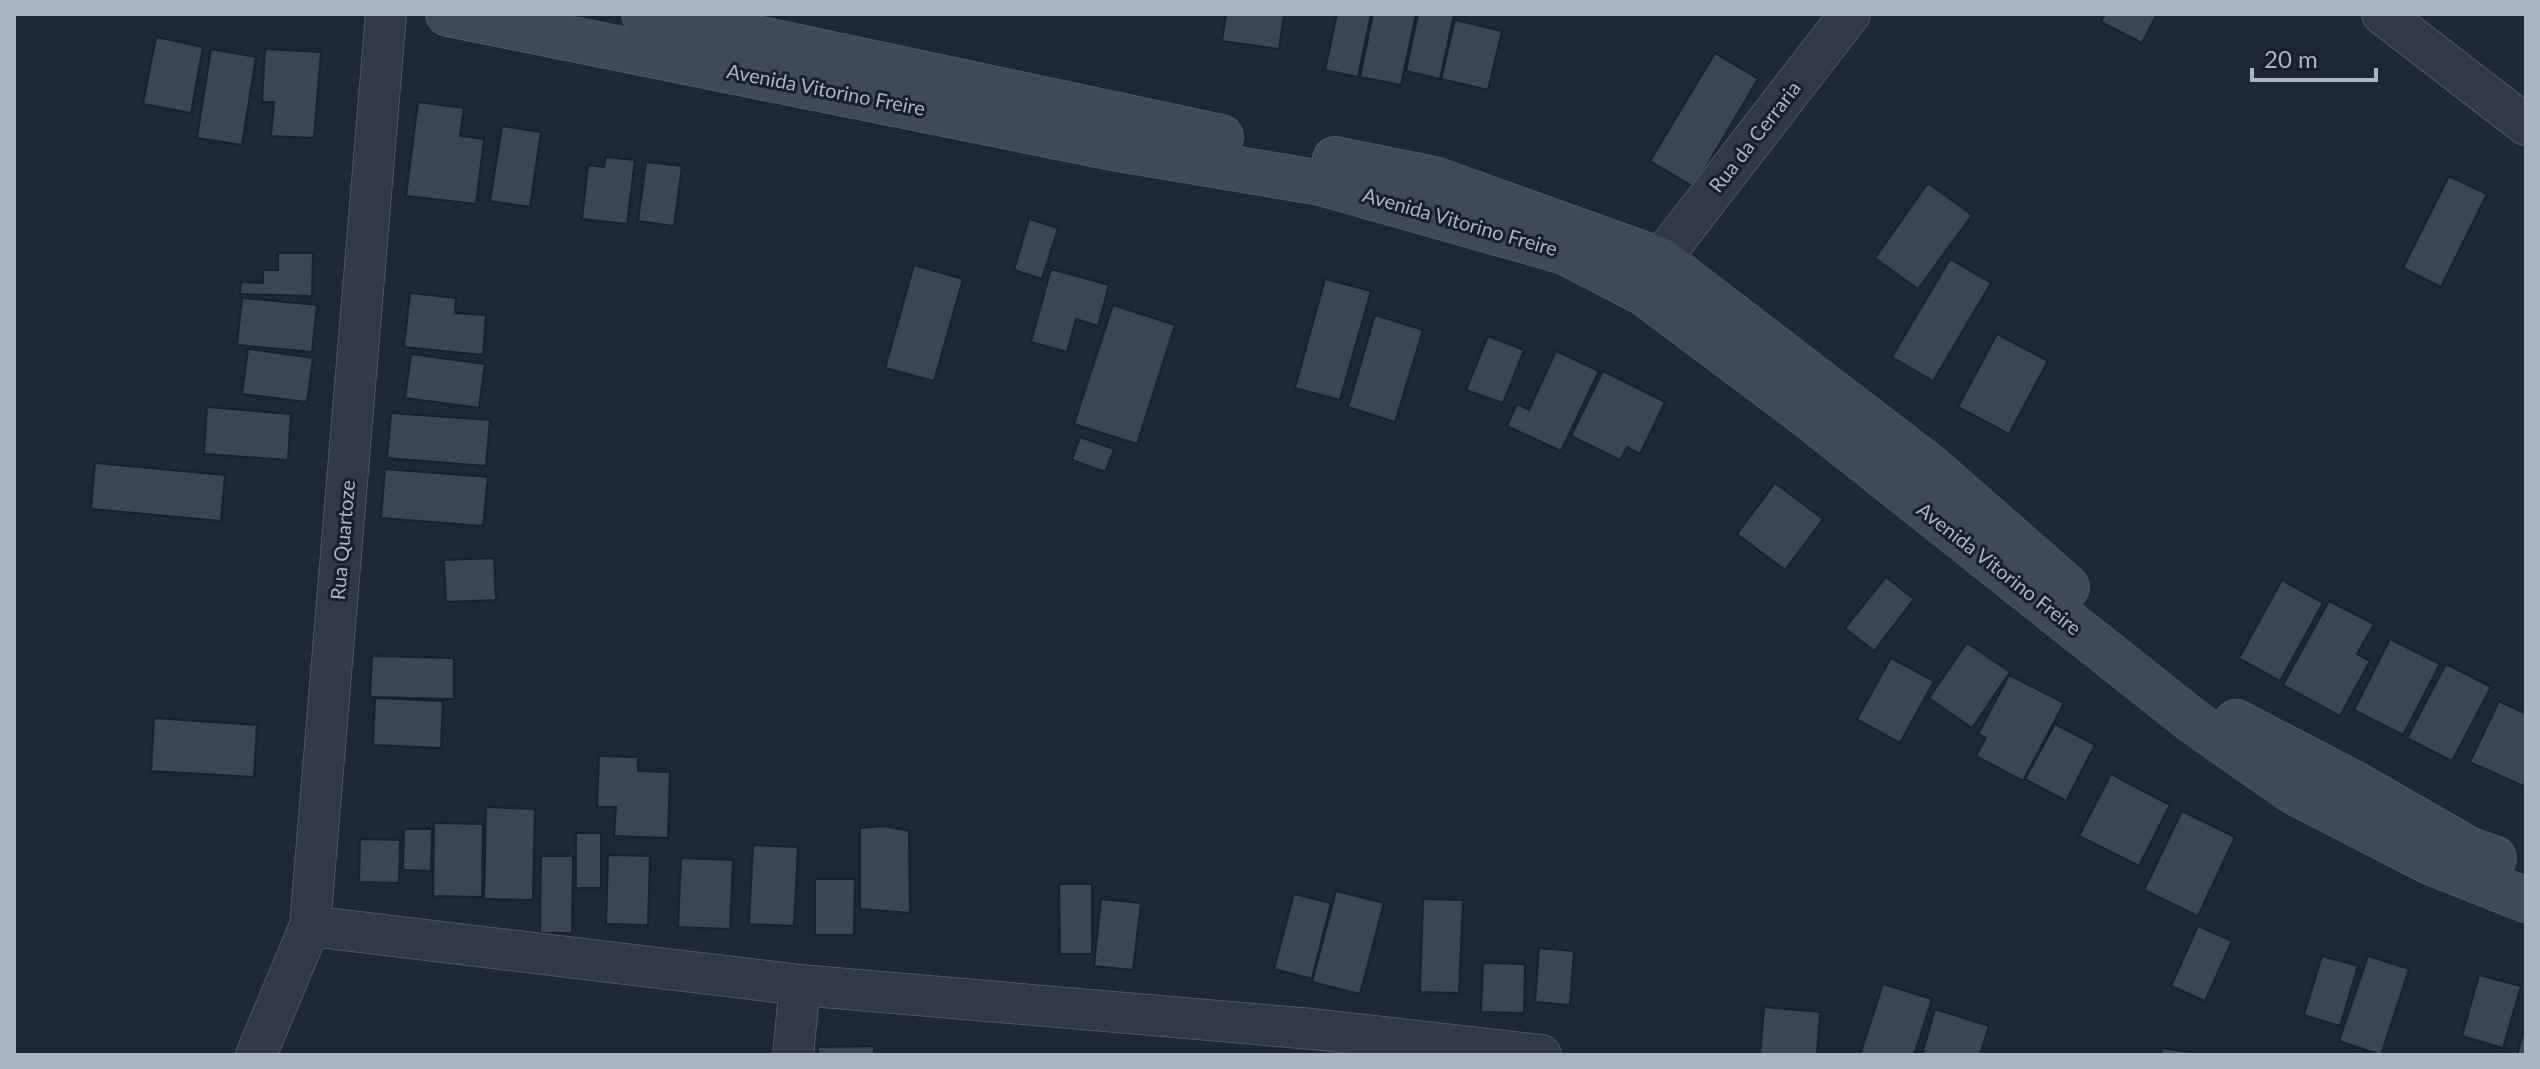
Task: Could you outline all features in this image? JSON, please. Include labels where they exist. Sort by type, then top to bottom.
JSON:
[{"type":"street","name":"Rua Quartoze","points":[[256,1055],[310,926],[386,14]]},
{"type":"street","name":"Avenida Vitorino Freire","points":[[448,14],[1113,148],[1321,183],[1565,252],[1656,302],[1803,412],[2148,686],[2294,792],[2430,862],[2526,900]]},
{"type":"street","name":"Avenida Vitorino Freire","points":[[644,14],[755,26],[1185,130],[1434,179],[1660,260],[1929,466],[2099,615],[2244,728],[2355,784],[2470,850],[2526,869]]},
{"type":"street","name":"Rua da Cerraria","points":[[1660,260],[1850,14]]},
{"type":"street","points":[[2382,14],[2526,125]]},
{"type":"street","points":[[310,926],[800,985],[1313,1029],[1541,1055]]},
{"type":"street","points":[[793,1055],[800,985]]},
{"type":"building","points":[[1226,14],[1284,14],[1279,49],[1222,41]]},
{"type":"building","points":[[1337,14],[1371,14],[1358,77],[1325,70]]},
{"type":"building","points":[[1373,14],[1416,14],[1401,85],[1360,77]]},
{"type":"building","points":[[1418,14],[1454,14],[1440,79],[1406,71]]},
{"type":"building","points":[[2105,14],[2157,14],[2142,43],[2101,22]]},
{"type":"building","points":[[1455,20],[1502,31],[1488,90],[1441,79]]},
{"type":"building","points":[[156,37],[203,47],[191,113],[143,104]]},
{"type":"building","points":[[211,49],[256,57],[242,145],[197,138]]},
{"type":"building","points":[[265,49],[321,52],[314,138],[271,136],[274,102],[262,102]]},
{"type":"building","points":[[1715,53],[1758,79],[1694,187],[1650,161]]},
{"type":"building","points":[[418,102],[464,108],[460,136],[484,139],[476,204],[406,196]]},
{"type":"building","points":[[502,126],[541,132],[530,207],[490,201]]},
{"type":"building","points":[[606,157],[635,160],[627,224],[582,219],[588,165],[604,167]]},
{"type":"building","points":[[646,162],[682,166],[674,226],[638,221]]},
{"type":"building","points":[[2449,176],[2487,194],[2441,287],[2403,268]]},
{"type":"building","points":[[1928,183],[1972,215],[1918,289],[1875,258]]},
{"type":"building","points":[[1029,219],[1058,228],[1042,279],[1014,270]]},
{"type":"building","points":[[278,253],[313,253],[312,296],[240,294],[241,282],[263,283],[263,270],[278,270]]},
{"type":"building","points":[[1950,259],[1991,283],[1933,381],[1892,357]]},
{"type":"building","points":[[914,265],[963,279],[934,381],[885,368]]},
{"type":"building","points":[[1051,269],[1109,285],[1098,326],[1076,319],[1067,352],[1031,342]]},
{"type":"building","points":[[1325,279],[1371,291],[1340,400],[1295,388]]},
{"type":"building","points":[[410,293],[456,298],[455,313],[486,315],[483,355],[404,347]]},
{"type":"building","points":[[242,298],[317,305],[312,352],[237,345]]},
{"type":"building","points":[[1113,305],[1175,325],[1137,444],[1074,424]]},
{"type":"building","points":[[1375,315],[1423,330],[1395,422],[1348,407]]},
{"type":"building","points":[[1997,334],[2048,361],[2009,434],[1958,407]]},
{"type":"building","points":[[1488,336],[1524,350],[1503,403],[1466,390]]},
{"type":"building","points":[[248,349],[313,358],[307,402],[242,394]]},
{"type":"building","points":[[1556,351],[1599,371],[1561,451],[1507,426],[1517,404],[1529,410]]},
{"type":"building","points":[[411,354],[485,364],[479,408],[405,398]]},
{"type":"building","points":[[1603,371],[1665,402],[1640,454],[1627,447],[1620,460],[1571,436]]},
{"type":"building","points":[[207,407],[291,414],[288,460],[204,454]]},
{"type":"building","points":[[391,413],[490,420],[486,466],[387,458]]},
{"type":"building","points":[[1080,437],[1114,449],[1105,472],[1072,460]]},
{"type":"building","points":[[95,463],[225,475],[221,521],[91,509]]},
{"type":"building","points":[[385,469],[488,477],[483,526],[381,518]]},
{"type":"building","points":[[1775,483],[1823,519],[1785,570],[1737,534]]},
{"type":"building","points":[[494,558],[496,600],[446,602],[444,560]]},
{"type":"building","points":[[1886,577],[1914,599],[1874,651],[1845,628]]},
{"type":"building","points":[[2282,580],[2323,603],[2280,681],[2239,658]]},
{"type":"building","points":[[2329,601],[2374,624],[2357,654],[2370,661],[2340,716],[2283,685]]},
{"type":"building","points":[[2390,639],[2440,664],[2403,735],[2354,710]]},
{"type":"building","points":[[1967,643],[2010,672],[1972,728],[1929,698]]},
{"type":"building","points":[[372,656],[454,658],[454,699],[370,697]]},
{"type":"building","points":[[1891,658],[1934,681],[1900,743],[1857,719]]},
{"type":"building","points":[[2446,664],[2491,687],[2452,761],[2407,738]]},
{"type":"building","points":[[2009,675],[2064,703],[2023,781],[1976,756],[1986,738],[1978,734]]},
{"type":"building","points":[[375,698],[443,701],[441,748],[373,745]]},
{"type":"building","points":[[2499,701],[2526,714],[2526,780],[2523,786],[2470,762]]},
{"type":"building","points":[[154,718],[257,725],[254,777],[151,771]]},
{"type":"building","points":[[2055,724],[2095,745],[2066,801],[2025,779]]},
{"type":"building","points":[[599,756],[638,757],[638,771],[670,772],[668,838],[614,836],[616,807],[597,807]]},
{"type":"building","points":[[2111,774],[2170,805],[2139,866],[2079,836]]},
{"type":"building","points":[[486,807],[535,809],[533,900],[484,899]]},
{"type":"building","points":[[2182,811],[2235,837],[2198,916],[2144,890]]},
{"type":"building","points":[[434,823],[483,824],[482,897],[433,896]]},
{"type":"building","points":[[884,826],[909,831],[910,913],[860,909],[860,828]]},
{"type":"building","points":[[404,829],[432,829],[431,871],[403,870]]},
{"type":"building","points":[[576,833],[601,833],[601,888],[576,888]]},
{"type":"building","points":[[360,839],[400,840],[399,883],[359,882]]},
{"type":"building","points":[[753,845],[798,847],[794,926],[749,924]]},
{"type":"building","points":[[608,855],[650,856],[648,925],[606,924]]},
{"type":"building","points":[[541,856],[573,856],[572,933],[540,933]]},
{"type":"building","points":[[681,858],[733,860],[730,929],[678,927]]},
{"type":"building","points":[[815,879],[855,879],[854,935],[815,935]]},
{"type":"building","points":[[1059,884],[1092,884],[1092,954],[1060,954]]},
{"type":"building","points":[[1336,891],[1384,903],[1360,994],[1312,982]]},
{"type":"building","points":[[1294,894],[1331,903],[1312,979],[1274,969]]},
{"type":"building","points":[[1101,899],[1141,903],[1133,970],[1094,966]]},
{"type":"building","points":[[1423,899],[1463,900],[1459,993],[1420,992]]},
{"type":"building","points":[[2198,926],[2232,941],[2205,1001],[2171,986]]},
{"type":"building","points":[[1539,948],[1574,951],[1570,1005],[1535,1002]]},
{"type":"building","points":[[2322,956],[2358,966],[2340,1026],[2304,1015]]},
{"type":"building","points":[[2368,956],[2409,969],[2381,1055],[2339,1041]]},
{"type":"building","points":[[1483,963],[1525,964],[1524,1013],[1481,1012]]},
{"type":"building","points":[[2479,975],[2521,986],[2503,1048],[2462,1036]]},
{"type":"building","points":[[1883,984],[1932,999],[1914,1055],[1860,1055]]},
{"type":"building","points":[[1764,1007],[1820,1012],[1817,1055],[1760,1055]]},
{"type":"building","points":[[1935,1009],[1989,1026],[1980,1055],[1922,1055]]},
{"type":"building","points":[[2526,1024],[2526,1055],[2517,1055]]},
{"type":"building","points":[[874,1046],[874,1055],[818,1055],[818,1047]]},
{"type":"building","points":[[2162,1048],[2196,1053],[2161,1055]]}]
